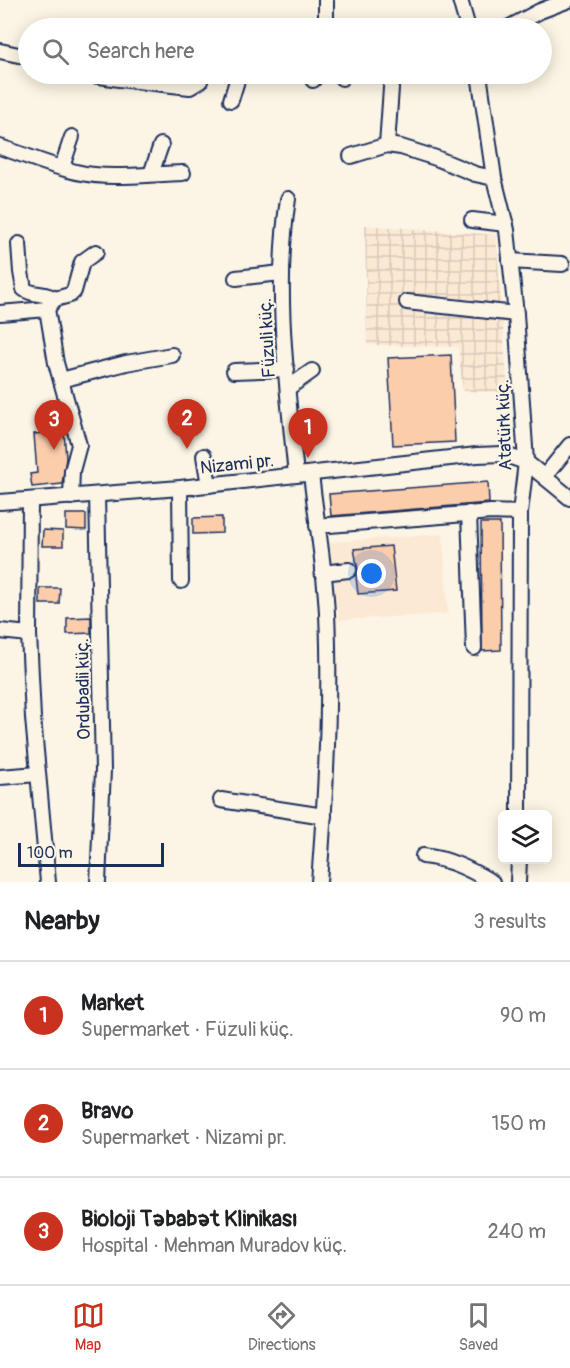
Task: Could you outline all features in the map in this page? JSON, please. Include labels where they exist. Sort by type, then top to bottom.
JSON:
[{"type":"street","points":[[326,0],[326,18]]},
{"type":"street","points":[[460,0],[465,18]]},
{"type":"street","points":[[527,18],[569,0]]},
{"type":"street","points":[[0,51],[18,55]]},
{"type":"street","points":[[162,84],[190,87],[193,84]]},
{"type":"street","points":[[231,100],[235,84]]},
{"type":"street","points":[[387,145],[391,84]]},
{"type":"street","name":"Atatürk küç.","points":[[480,84],[494,178],[506,224],[516,314],[525,462],[520,513],[519,810]]},
{"type":"street","points":[[62,167],[72,137]]},
{"type":"street","points":[[151,174],[161,145]]},
{"type":"street","points":[[351,156],[387,145],[401,147],[476,174],[494,178]]},
{"type":"street","points":[[0,147],[75,172],[112,176],[183,173]]},
{"type":"street","name":"Füzuli küç.","points":[[288,198],[282,237],[281,273],[296,475]]},
{"type":"street","points":[[472,219],[506,224]]},
{"type":"street","points":[[19,244],[24,290],[49,295],[51,304],[61,380],[78,445],[72,471],[71,497]]},
{"type":"street","points":[[0,313],[51,304],[70,295],[74,291],[82,262],[96,252]]},
{"type":"street","points":[[510,261],[562,264]]},
{"type":"street","points":[[236,278],[281,273]]},
{"type":"street","points":[[407,302],[516,314]]},
{"type":"street","points":[[61,380],[126,363],[172,355]]},
{"type":"street","points":[[234,371],[287,369]]},
{"type":"street","points":[[288,388],[312,371]]},
{"type":"street","points":[[545,476],[570,445]]},
{"type":"street","name":"Nizami pr.","points":[[0,502],[180,488],[502,454],[525,462],[570,498]]},
{"type":"street","points":[[204,456],[209,485]]},
{"type":"street","points":[[311,474],[328,637],[327,769],[319,882]]},
{"type":"street","points":[[180,488],[181,581]]},
{"type":"street","name":"Ordubadii küç.","points":[[97,495],[103,771],[98,882]]},
{"type":"street","points":[[30,500],[29,634],[48,882]]},
{"type":"street","points":[[317,526],[469,513],[520,513]]},
{"type":"street","points":[[469,513],[474,648]]},
{"type":"street","points":[[322,573],[349,570]]},
{"type":"street","points":[[0,631],[29,634]]},
{"type":"street","points":[[0,777],[38,774]]},
{"type":"street","points":[[221,800],[324,816]]},
{"type":"street","points":[[423,856],[442,858],[459,864],[492,882]]},
{"type":"street","points":[[518,882],[519,864]]},
{"type":"shaded area","points":[[365,225],[496,235],[508,392],[463,391],[458,347],[367,345]]},
{"type":"shaded area","points":[[443,534],[448,614],[339,620],[329,542]]},
{"type":"building","points":[[451,355],[455,442],[393,445],[388,358]]},
{"type":"building","points":[[64,431],[66,458],[62,484],[32,487],[30,474],[37,473],[34,434]]},
{"type":"building","points":[[488,482],[489,503],[331,516],[329,494]]},
{"type":"building","points":[[66,514],[86,514],[86,530],[66,529]]},
{"type":"building","points":[[222,517],[222,533],[193,534],[193,518]]},
{"type":"building","points":[[481,523],[500,523],[501,650],[482,651]]},
{"type":"building","points":[[43,530],[63,531],[63,546],[42,546]]},
{"type":"building","points":[[391,546],[396,591],[358,594],[356,577],[358,570],[354,549]]},
{"type":"building","points":[[40,588],[60,588],[59,604],[40,604]]},
{"type":"building","points":[[91,617],[91,633],[67,634],[67,618]]},
{"type":"place","name":"Bravo","points":[[187,449]]},
{"type":"place","name":"Bioloji Təbabət Klinikası","points":[[54,450]]},
{"type":"place","name":"Market","points":[[308,458]]}]
